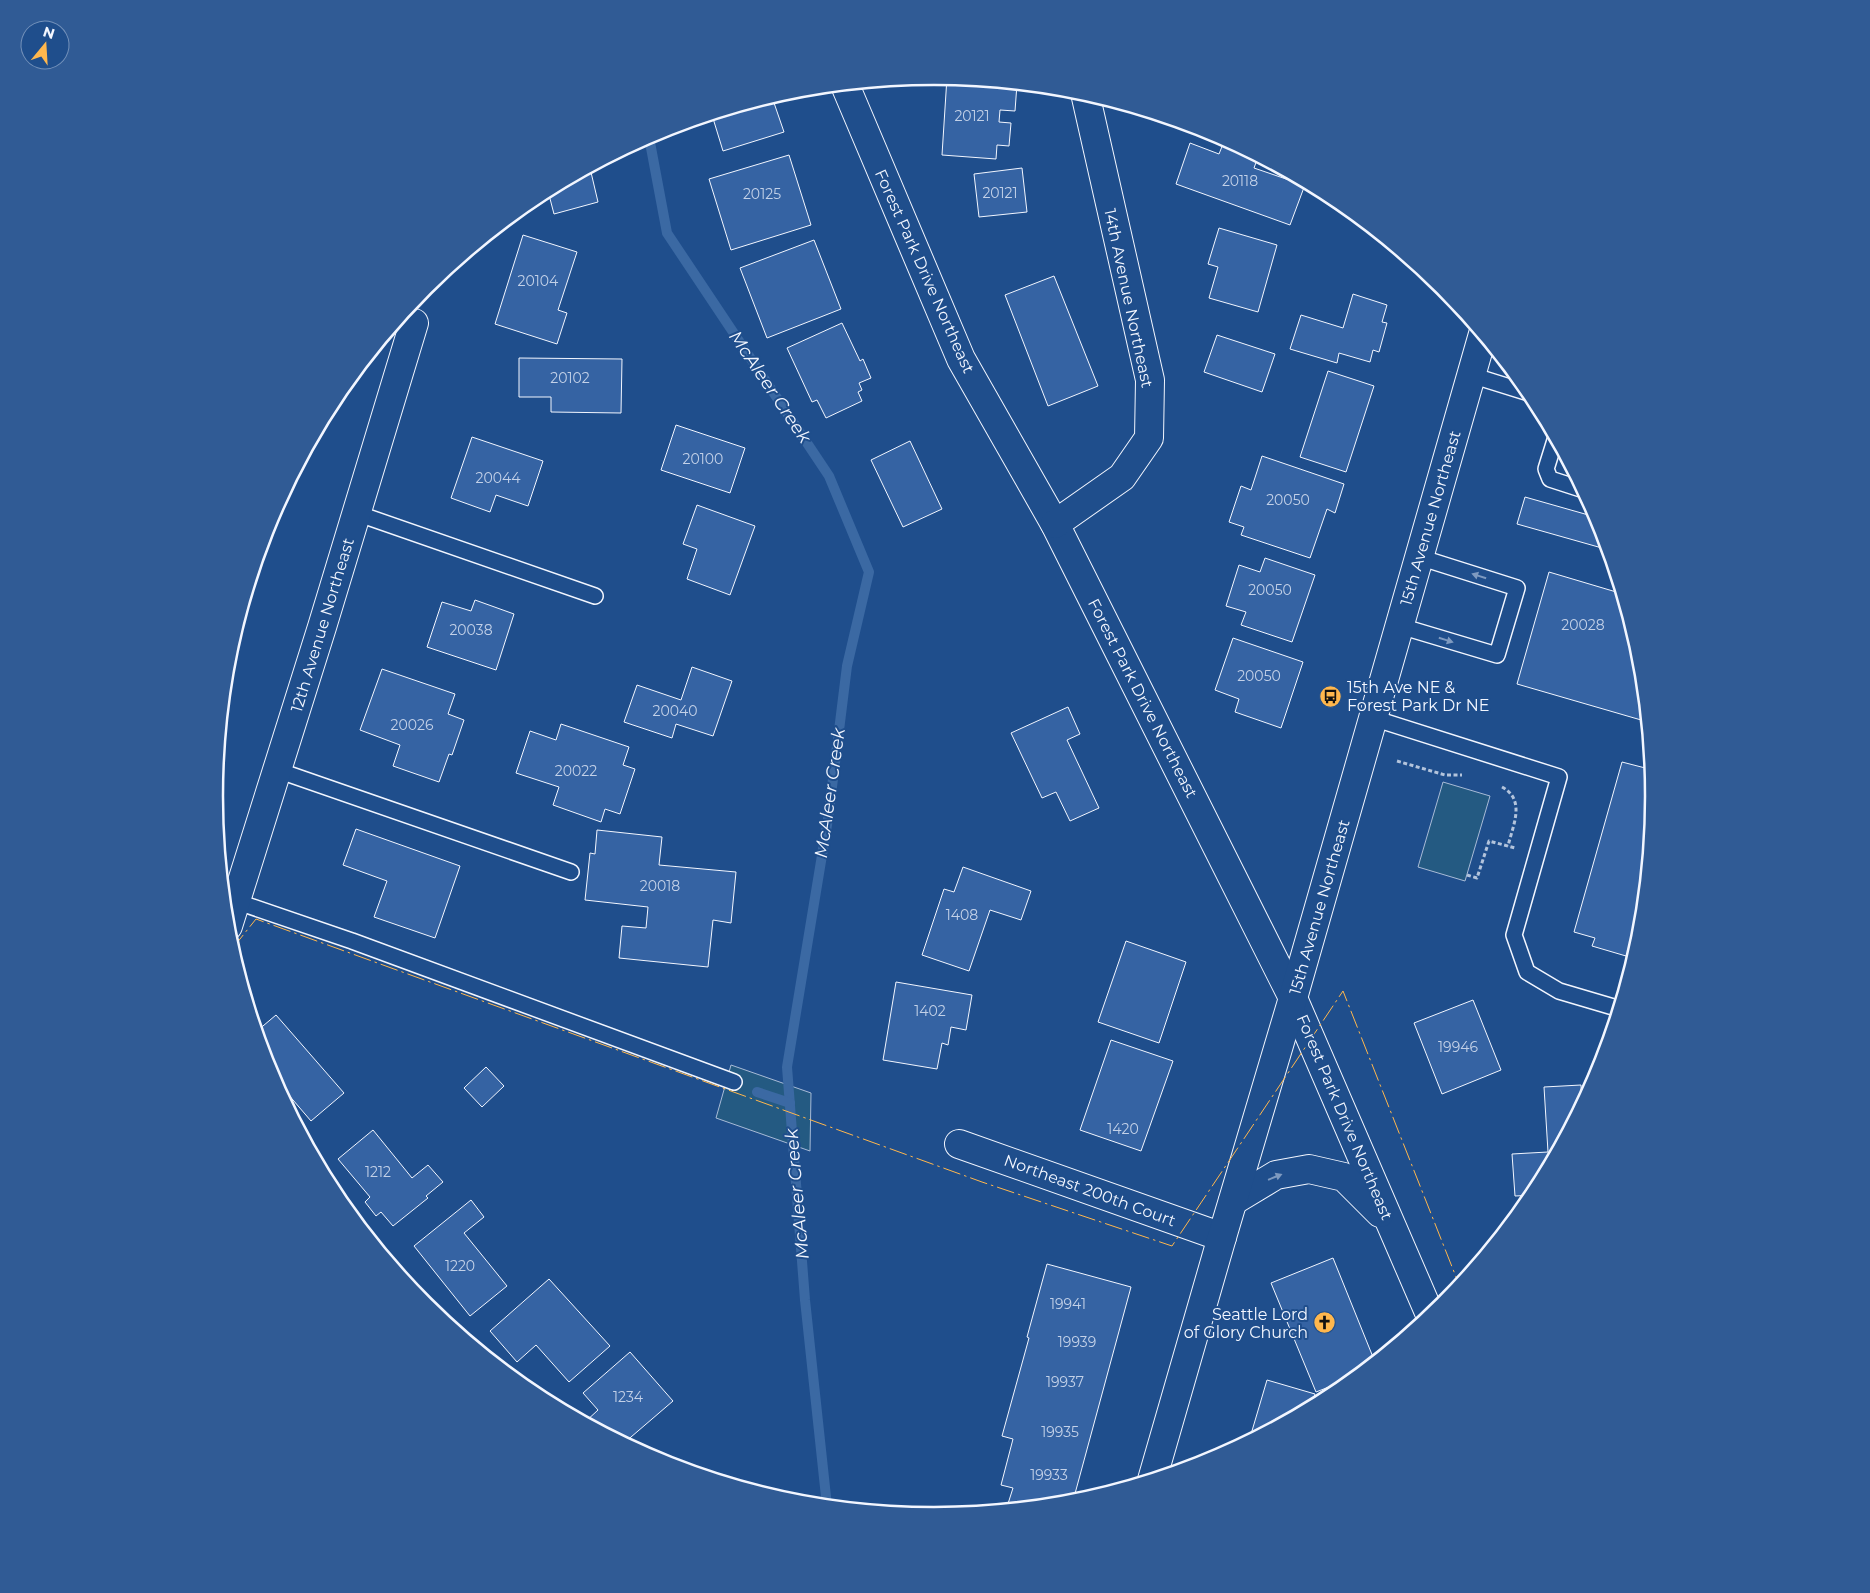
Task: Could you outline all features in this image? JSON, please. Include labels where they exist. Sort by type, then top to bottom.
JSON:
[{"type":"street","name":"Forest Park Drive Northeast","points":[[847,91],[961,359],[1055,524],[1293,998],[1428,1309]]},
{"type":"street","name":"14th Avenue Northeast","points":[[1055,524],[1122,477],[1149,438],[1150,380],[1087,102]]},
{"type":"street","name":"12th Avenue Northeast","points":[[233,908],[414,324]]},
{"type":"street","name":"15th Avenue Northeast","points":[[1154,1473],[1374,718],[1481,341]]},
{"type":"street","name":"Northeast 200th Court","points":[[959,1144],[1222,1237]]},
{"type":"street","points":[[1233,1201],[1276,1175],[1310,1169],[1344,1177],[1391,1223]]},
{"type":"lane","points":[[1471,375],[1519,390]]},
{"type":"lane","points":[[1553,445],[1546,469],[1550,478],[1575,487]]},
{"type":"lane","points":[[356,513],[594,596]]},
{"type":"lane","points":[[1400,626],[1497,655],[1516,588],[1419,557]]},
{"type":"lane","points":[[1374,718],[1560,777],[1514,935],[1527,972],[1559,991],[1614,1007]]},
{"type":"lane","points":[[277,770],[571,872]]},
{"type":"lane","points":[[234,915],[361,944],[734,1082]]},
{"type":"path","points":[[1397,761],[1445,775],[1469,777]]},
{"type":"path","points":[[1495,785],[1504,788],[1513,796],[1517,809],[1508,846]]},
{"type":"path","points":[[1467,875],[1477,878],[1489,841],[1520,850]]},
{"type":"shaded area","points":[[1443,782],[1490,796],[1465,881],[1418,867]]},
{"type":"shaded area","points":[[731,1065],[811,1093],[810,1151],[716,1118]]},
{"type":"building","points":[[946,85],[1017,90],[1015,111],[1000,110],[999,122],[1011,123],[1009,146],[997,145],[996,159],[942,155]]},
{"type":"building","points":[[774,104],[784,132],[723,151],[714,121]]},
{"type":"building","points":[[1190,143],[1219,154],[1222,146],[1256,161],[1254,168],[1289,179],[1304,188],[1290,225],[1176,184]]},
{"type":"building","points":[[789,155],[811,225],[731,250],[709,179]]},
{"type":"building","points":[[1022,168],[1027,212],[979,217],[974,174]]},
{"type":"building","points":[[591,173],[598,202],[554,214],[550,199]]},
{"type":"building","points":[[1219,228],[1277,245],[1258,312],[1209,298],[1218,267],[1208,264]]},
{"type":"building","points":[[523,235],[577,252],[558,310],[567,313],[557,344],[495,324]]},
{"type":"building","points":[[814,240],[841,309],[767,338],[740,268]]},
{"type":"building","points":[[1054,276],[1098,386],[1048,406],[1005,295]]},
{"type":"building","points":[[1353,294],[1387,305],[1382,322],[1387,323],[1379,352],[1373,350],[1370,362],[1339,353],[1337,363],[1290,349],[1301,315],[1343,328]]},
{"type":"building","points":[[842,323],[860,361],[863,359],[871,378],[859,383],[862,390],[858,392],[862,401],[826,418],[817,400],[812,402],[787,348]]},
{"type":"building","points":[[1217,335],[1275,354],[1262,392],[1204,372]]},
{"type":"building","points":[[519,358],[622,359],[621,413],[551,412],[551,397],[519,397]]},
{"type":"building","points":[[1328,371],[1374,386],[1346,472],[1300,457]]},
{"type":"building","points":[[676,425],[745,448],[730,493],[661,470]]},
{"type":"building","points":[[472,437],[543,461],[528,506],[496,495],[490,512],[451,498]]},
{"type":"building","points":[[910,441],[942,509],[903,527],[871,460]]},
{"type":"building","points":[[1262,456],[1344,484],[1335,513],[1327,509],[1310,558],[1241,535],[1244,527],[1229,522],[1241,486],[1251,490]]},
{"type":"building","points":[[1525,497],[1588,515],[1601,548],[1517,524]]},
{"type":"building","points":[[697,505],[755,526],[730,595],[687,579],[697,549],[683,544]]},
{"type":"building","points":[[1265,558],[1315,575],[1292,642],[1241,625],[1246,612],[1226,606],[1239,565],[1260,572]]},
{"type":"building","points":[[1549,572],[1616,592],[1633,658],[1642,720],[1517,684]]},
{"type":"building","points":[[475,600],[514,614],[496,670],[427,647],[442,602],[471,611]]},
{"type":"building","points":[[1233,638],[1303,662],[1281,728],[1235,712],[1239,699],[1215,690]]},
{"type":"building","points":[[692,667],[732,681],[713,736],[676,724],[672,738],[624,722],[637,685],[681,700]]},
{"type":"building","points":[[382,669],[455,694],[448,714],[464,720],[452,755],[449,754],[439,782],[393,766],[400,745],[360,730]]},
{"type":"building","points":[[1068,707],[1080,734],[1067,740],[1099,808],[1070,821],[1056,792],[1042,798],[1011,733]]},
{"type":"building","points":[[561,724],[629,747],[623,765],[635,769],[620,814],[605,809],[601,822],[553,805],[559,787],[516,773],[530,731],[556,740]]},
{"type":"building","points":[[1622,762],[1645,768],[1645,843],[1640,889],[1629,954],[1626,956],[1592,946],[1595,938],[1574,932]]},
{"type":"building","points":[[356,829],[460,866],[435,938],[374,917],[387,881],[343,865]]},
{"type":"building","points":[[597,830],[662,837],[659,865],[736,872],[731,923],[713,920],[708,967],[619,958],[622,926],[646,928],[648,907],[585,900],[590,853],[595,854]]},
{"type":"building","points":[[963,867],[1031,891],[1021,920],[990,910],[969,971],[922,955],[944,889],[954,892]]},
{"type":"building","points":[[1126,941],[1186,962],[1159,1043],[1098,1022]]},
{"type":"building","points":[[896,982],[972,995],[966,1030],[951,1027],[948,1045],[942,1043],[937,1069],[883,1060]]},
{"type":"building","points":[[1473,1000],[1501,1070],[1442,1094],[1414,1023]]},
{"type":"building","points":[[276,1015],[344,1093],[311,1121],[291,1098],[262,1027]]},
{"type":"building","points":[[1111,1040],[1173,1061],[1141,1151],[1080,1130]]},
{"type":"building","points":[[486,1067],[504,1086],[482,1107],[464,1088]]},
{"type":"building","points":[[1581,1085],[1581,1093],[1551,1152],[1527,1192],[1524,1196],[1515,1196],[1512,1154],[1548,1152],[1544,1087]]},
{"type":"building","points":[[373,1130],[412,1178],[428,1165],[443,1182],[426,1196],[428,1198],[393,1226],[381,1212],[376,1216],[365,1202],[370,1197],[338,1159]]},
{"type":"building","points":[[471,1200],[484,1217],[464,1233],[507,1286],[470,1316],[414,1246]]},
{"type":"building","name":"Seattle Lord of Glory Church","points":[[1333,1258],[1373,1357],[1335,1385],[1316,1392],[1271,1283]]},
{"type":"building","points":[[1047,1264],[1131,1287],[1075,1494],[1008,1504],[1013,1488],[1001,1485],[1013,1439],[1002,1436],[1029,1338],[1027,1337]]},
{"type":"building","points":[[549,1279],[610,1346],[569,1382],[536,1345],[517,1362],[490,1331]]},
{"type":"building","points":[[630,1352],[673,1401],[629,1439],[589,1418],[598,1410],[583,1393]]},
{"type":"building","points":[[1267,1380],[1315,1394],[1314,1398],[1291,1413],[1251,1435]]},
{"type":"waterway","name":"McAleer Creek","points":[[650,145],[667,233],[829,476],[869,572],[847,666],[828,819],[787,1067],[805,1300],[826,1499]]},
{"type":"waterway","points":[[757,1092],[790,1103]]},
{"type":"power","points":[[238,941],[256,919],[982,1182],[1172,1246],[1343,991],[1457,1280]]},
{"type":"place","name":"15th Ave NE & Forest Park Dr NE","points":[[1331,696]]},
{"type":"place","name":"Seattle Lord of Glory Church","points":[[1324,1323]]}]
